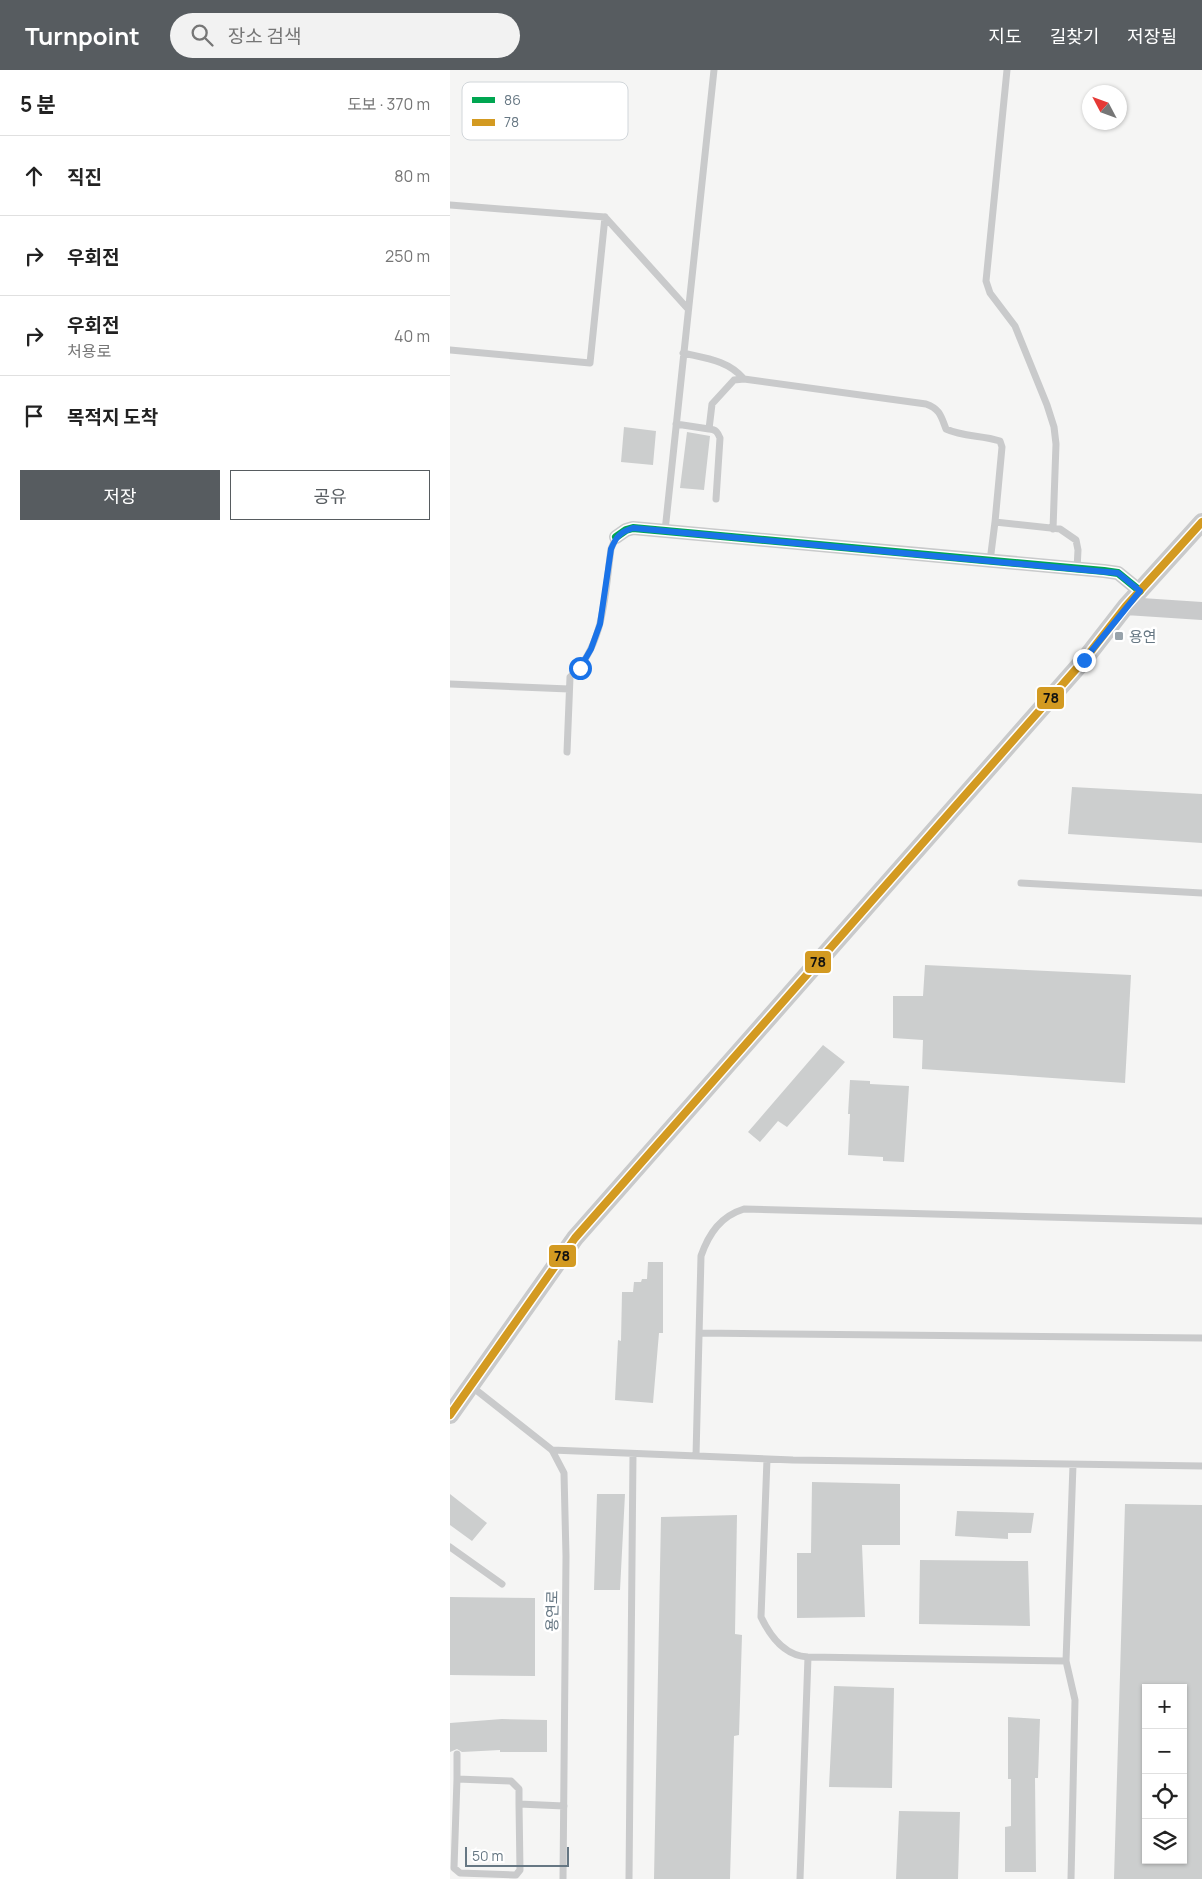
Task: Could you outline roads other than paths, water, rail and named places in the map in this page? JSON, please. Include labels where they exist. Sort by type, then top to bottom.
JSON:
[{"type":"street","points":[[450,1415],[575,1238],[1084,660],[1126,606],[1202,522]]},
{"type":"street","points":[[616,538],[626,530],[633,528],[1118,573],[1140,591]]},
{"type":"street","points":[[1126,606],[1202,611]]},
{"type":"lane","points":[[666,531],[683,353],[714,70]]},
{"type":"lane","points":[[1007,70],[986,281],[990,293],[1015,326],[1048,405],[1056,444],[1054,529]]},
{"type":"lane","points":[[450,205],[605,217],[688,309]]},
{"type":"lane","points":[[450,350],[590,363],[605,217]]},
{"type":"lane","points":[[683,353],[722,362],[737,371],[744,378]]},
{"type":"lane","points":[[710,428],[712,404],[734,380],[744,378],[926,404],[935,407],[940,412],[946,429],[955,433],[1000,441],[1002,447],[990,561]]},
{"type":"lane","points":[[676,424],[710,428],[718,433],[720,438],[716,499]]},
{"type":"lane","points":[[994,522],[1060,529],[1076,540],[1078,550],[1077,569]]},
{"type":"lane","points":[[567,752],[570,677],[580,668],[591,649],[600,624],[611,549],[616,538]]},
{"type":"lane","points":[[450,684],[569,690]]},
{"type":"lane","points":[[1021,883],[1202,893]]},
{"type":"lane","points":[[696,1456],[701,1256],[712,1232],[722,1220],[733,1213],[744,1209],[1202,1221]]},
{"type":"lane","points":[[699,1333],[1202,1338]]},
{"type":"lane","name":"용연로","points":[[471,1386],[552,1450],[564,1472],[566,1566],[563,1879]]},
{"type":"lane","points":[[552,1450],[767,1459],[1202,1466]]},
{"type":"lane","points":[[629,1879],[633,1454]]},
{"type":"lane","points":[[767,1459],[761,1617],[769,1633],[785,1649],[800,1656],[808,1657],[1066,1661]]},
{"type":"lane","points":[[1071,1879],[1075,1700],[1066,1661],[1073,1465]]},
{"type":"lane","points":[[450,1547],[502,1584]]},
{"type":"lane","points":[[800,1879],[808,1657]]},
{"type":"lane","points":[[457,1754],[454,1868],[460,1873],[514,1876],[520,1870],[519,1789],[511,1781],[457,1779]]},
{"type":"lane","points":[[519,1804],[564,1806]]},
{"type":"place","name":"용연","points":[[1119,636]]}]
